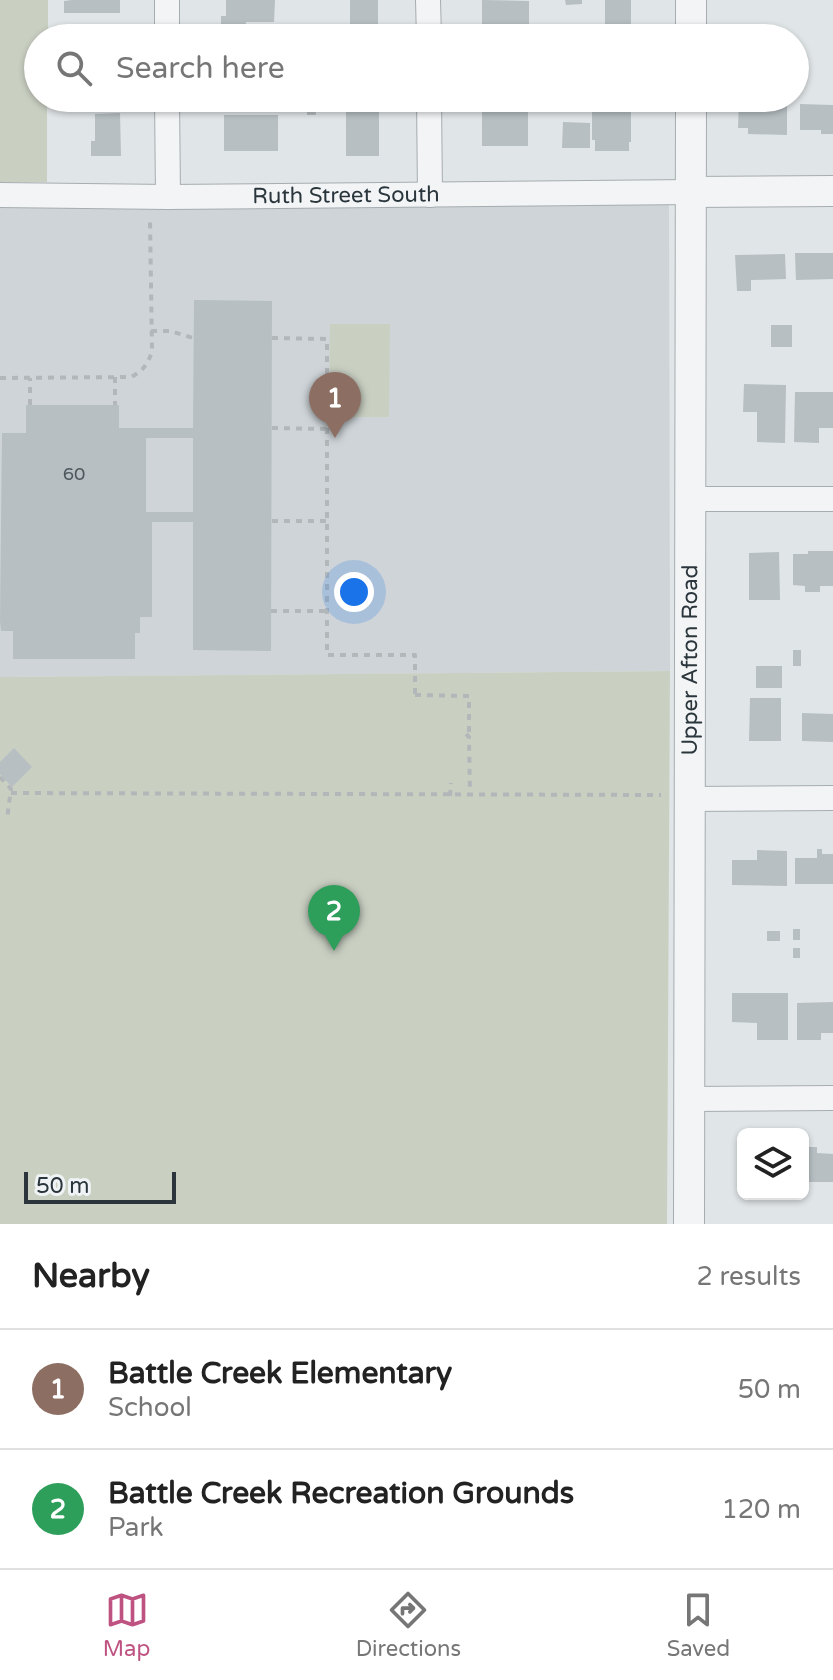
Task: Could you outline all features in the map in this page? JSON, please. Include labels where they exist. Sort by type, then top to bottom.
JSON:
[{"type":"street","points":[[167,0],[167,24]]},
{"type":"street","points":[[428,0],[429,24]]},
{"type":"street","points":[[691,0],[691,24]]},
{"type":"street","points":[[167,112],[168,197]]},
{"type":"street","points":[[429,112],[430,195]]},
{"type":"street","name":"Upper Afton Road","points":[[689,1224],[690,1099],[675,797],[691,499],[691,112]]},
{"type":"street","points":[[691,192],[833,191]]},
{"type":"street","name":"Ruth Street South","points":[[0,195],[168,197],[691,192]]},
{"type":"street","points":[[691,499],[833,499]]},
{"type":"street","points":[[675,797],[833,798]]},
{"type":"street","points":[[690,1099],[833,1098]]},
{"type":"path","points":[[0,378],[131,377],[140,373],[152,351],[150,220]]},
{"type":"path","points":[[151,331],[170,331],[193,338]]},
{"type":"path","points":[[272,338],[327,339],[327,655],[415,655],[415,697],[469,696],[470,796]]},
{"type":"path","points":[[115,377],[115,405]]},
{"type":"path","points":[[30,378],[30,405]]},
{"type":"path","points":[[272,428],[327,429]]},
{"type":"path","points":[[272,521],[327,521]]},
{"type":"path","points":[[271,611],[327,611]]},
{"type":"path","points":[[0,777],[11,789],[7,819]]},
{"type":"path","points":[[450,796],[451,783]]},
{"type":"path","points":[[11,793],[675,797]]},
{"type":"shaded area","points":[[0,0],[48,0],[48,24],[24,24],[24,112],[47,112],[47,182],[0,182]]},
{"type":"shaded area","points":[[0,205],[669,205],[670,671],[0,677]]},
{"type":"shaded area","points":[[330,324],[390,324],[389,417],[329,417]]},
{"type":"shaded area","points":[[670,671],[667,1224],[0,1224],[0,677]]},
{"type":"building","points":[[120,0],[120,13],[64,13],[64,1]]},
{"type":"building","points":[[226,0],[275,0],[274,22],[221,24],[221,16],[226,16]]},
{"type":"building","points":[[350,0],[378,0],[378,24],[350,24]]},
{"type":"building","points":[[482,0],[529,1],[529,24],[482,24]]},
{"type":"building","points":[[565,0],[582,0],[582,4],[566,5]]},
{"type":"building","points":[[605,0],[631,0],[631,24],[605,24]]},
{"type":"building","points":[[809,104],[833,105],[833,134],[821,134],[821,130],[800,130],[800,112],[809,112]]},
{"type":"building","points":[[346,112],[379,112],[379,156],[346,156]]},
{"type":"building","points":[[482,112],[528,112],[528,146],[482,146]]},
{"type":"building","points":[[592,112],[631,112],[629,151],[595,151],[595,140],[592,140]]},
{"type":"building","points":[[739,112],[787,112],[787,135],[748,134],[748,128],[738,128]]},
{"type":"building","points":[[120,113],[121,156],[91,156],[91,141],[95,141],[95,114]]},
{"type":"building","points":[[224,115],[278,115],[278,151],[224,151]]},
{"type":"building","points":[[563,122],[590,123],[590,148],[562,148]]},
{"type":"building","points":[[795,253],[833,253],[833,279],[796,280]]},
{"type":"building","points":[[785,254],[786,279],[751,280],[751,291],[737,291],[735,255]]},
{"type":"building","points":[[194,300],[272,301],[271,651],[193,650],[193,522],[152,522],[152,617],[140,617],[140,633],[135,633],[135,659],[13,659],[13,631],[1,631],[0,621],[2,433],[26,433],[26,405],[119,405],[119,428],[193,428]],"holes":[[[146,438],[193,438],[193,512],[146,512]]]},
{"type":"building","points":[[771,325],[792,325],[792,347],[771,347]]},
{"type":"building","points":[[744,384],[786,385],[785,443],[757,442],[757,412],[743,412]]},
{"type":"building","points":[[795,392],[833,392],[833,428],[819,428],[819,443],[794,442]]},
{"type":"building","points":[[808,551],[833,551],[833,586],[820,586],[820,592],[805,592],[805,586],[793,585],[793,554],[808,554]]},
{"type":"building","points":[[779,552],[780,600],[749,600],[749,553]]},
{"type":"building","points":[[793,650],[801,650],[801,666],[793,666]]},
{"type":"building","points":[[756,666],[782,666],[782,688],[756,688]]},
{"type":"building","points":[[750,698],[781,698],[781,741],[749,741]]},
{"type":"building","points":[[802,713],[833,714],[833,742],[802,741]]},
{"type":"building","points":[[14,748],[32,767],[12,787],[0,774],[0,762]]},
{"type":"building","points":[[817,849],[822,849],[822,854],[833,854],[833,884],[795,884],[795,858],[817,858]]},
{"type":"building","points":[[757,850],[787,851],[787,886],[732,885],[732,860],[757,860]]},
{"type":"building","points":[[793,929],[800,929],[800,940],[793,940]]},
{"type":"building","points":[[767,931],[780,931],[780,941],[767,941]]},
{"type":"building","points":[[793,948],[800,948],[800,958],[793,958]]},
{"type":"building","points":[[732,993],[788,993],[788,1040],[757,1040],[757,1023],[732,1022]]},
{"type":"building","points":[[833,1002],[833,1033],[821,1033],[821,1040],[797,1040],[797,1003]]},
{"type":"building","points":[[809,1147],[817,1147],[817,1153],[833,1154],[833,1182],[809,1182]]},
{"type":"place","name":"Battle Creek Elementary","points":[[335,438]]},
{"type":"place","name":"Battle Creek Recreation Grounds","points":[[334,951]]}]
